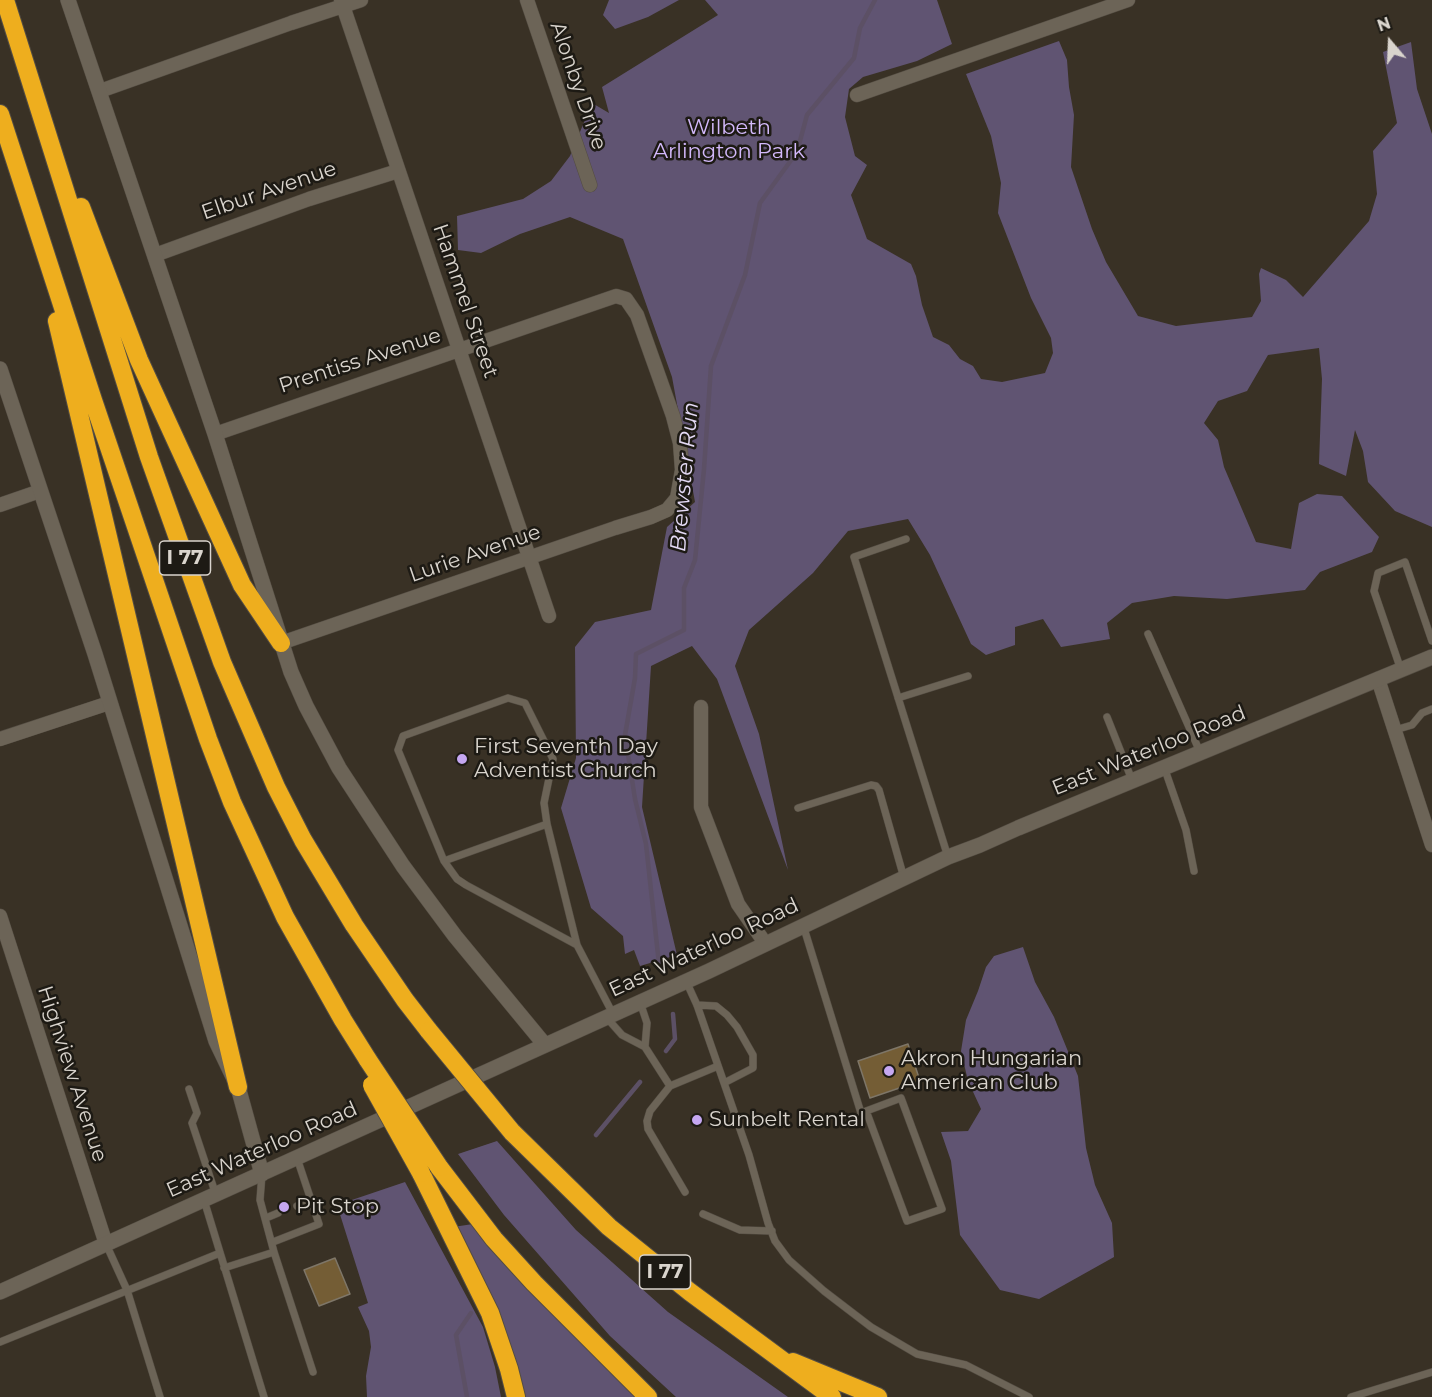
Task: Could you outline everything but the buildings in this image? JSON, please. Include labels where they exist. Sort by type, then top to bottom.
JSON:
[{"type":"highway","name":"I 77","points":[[5,0],[149,457],[235,695],[276,787],[303,840],[365,942],[429,1030],[512,1132],[609,1227],[690,1293],[832,1397]]},
{"type":"highway","points":[[21,48],[139,360],[242,585],[281,643]]},
{"type":"highway","name":"I 77","points":[[0,114],[93,399],[208,738],[232,802],[264,873],[364,1061],[430,1170]]},
{"type":"highway","points":[[25,185],[238,1087]]},
{"type":"highway","points":[[430,1170],[490,1313],[516,1397]]},
{"type":"highway","points":[[430,1170],[534,1283],[648,1397]]},
{"type":"highway","points":[[772,1354],[878,1397]]},
{"type":"main road","points":[[68,0],[155,255],[281,643],[306,706],[354,793],[403,866],[455,936],[544,1045]]},
{"type":"main road","points":[[0,369],[95,654],[216,1041],[238,1087],[262,1174]]},
{"type":"main road","name":"East Waterloo Road","points":[[0,1292],[686,981],[948,857],[1432,657]]},
{"type":"street","points":[[100,91],[343,3],[362,0]]},
{"type":"street","name":"Alonby Drive","points":[[527,0],[590,185]]},
{"type":"street","points":[[857,95],[1128,0]]},
{"type":"street","name":"Hammel Street","points":[[343,3],[549,616]]},
{"type":"street","name":"Elbur Avenue","points":[[155,255],[309,199],[398,171]]},
{"type":"street","name":"Prentiss Avenue","points":[[214,434],[616,296],[622,296],[633,307],[637,315],[673,416],[680,443],[681,461],[677,498]]},
{"type":"street","points":[[0,505],[40,491]]},
{"type":"street","name":"Lurie Avenue","points":[[281,643],[651,517],[672,507],[677,498]]},
{"type":"street","points":[[1378,679],[1432,845]]},
{"type":"street","points":[[0,739],[109,703]]},
{"type":"street","points":[[701,707],[701,807],[738,904],[765,943]]},
{"type":"street","name":"Highview Avenue","points":[[0,916],[106,1244]]},
{"type":"lane","points":[[906,539],[854,557],[948,857]]},
{"type":"lane","points":[[1401,670],[1374,591],[1378,573],[1405,562],[1432,641]]},
{"type":"lane","points":[[1148,634],[1200,752]]},
{"type":"lane","points":[[898,698],[968,676]]},
{"type":"lane","points":[[577,945],[458,879],[444,861],[398,750],[403,736],[508,698],[525,703],[553,759],[544,803],[547,825],[577,945],[622,1035],[645,1047],[670,1086]]},
{"type":"lane","points":[[1395,730],[1412,725],[1422,712],[1432,710]]},
{"type":"lane","points":[[1107,717],[1132,780]]},
{"type":"lane","points":[[1164,767],[1186,830],[1194,871]]},
{"type":"lane","points":[[798,808],[872,785],[876,786],[904,878]]},
{"type":"lane","points":[[444,861],[547,825]]},
{"type":"lane","points":[[803,925],[861,1113],[868,1116],[907,1221],[942,1209],[901,1098],[861,1113]]},
{"type":"lane","points":[[686,981],[697,1005],[724,1083],[775,1241],[789,1260],[824,1291],[871,1327],[917,1354],[966,1365],[1029,1397]]},
{"type":"lane","points":[[640,1002],[646,1023],[645,1047]]},
{"type":"lane","points":[[697,1005],[716,1006],[727,1015],[737,1027],[753,1055],[753,1068],[724,1083]]},
{"type":"lane","points":[[685,1192],[648,1129],[647,1121],[650,1111],[670,1086],[718,1066]]},
{"type":"lane","points":[[189,1089],[197,1113],[192,1123],[210,1197],[220,1252],[264,1397]]},
{"type":"lane","points":[[273,1242],[319,1224],[297,1158]]},
{"type":"lane","points":[[262,1174],[260,1200],[274,1252],[313,1372]]},
{"type":"lane","points":[[297,1206],[311,1200]]},
{"type":"lane","points":[[266,1218],[278,1213]]},
{"type":"lane","points":[[702,1214],[740,1230],[772,1231]]},
{"type":"lane","points":[[106,1244],[127,1290],[160,1397]]},
{"type":"lane","points":[[0,1341],[220,1252]]},
{"type":"lane","points":[[224,1268],[274,1252]]},
{"type":"lane","points":[[1351,1397],[1432,1372]]},
{"type":"green space","points":[[609,0],[679,0],[648,17],[615,29],[603,15]]},
{"type":"green space","name":"Wilbeth Arlington Park","points":[[705,0],[937,0],[952,44],[917,61],[863,77],[849,89],[845,117],[855,156],[867,165],[851,195],[867,239],[911,264],[933,337],[949,345],[960,359],[973,366],[981,379],[1002,382],[1045,373],[1053,353],[1051,338],[1031,298],[998,213],[1001,183],[991,136],[966,74],[1059,41],[1067,60],[1074,115],[1071,167],[1092,229],[1106,262],[1138,316],[1176,326],[1252,317],[1261,301],[1259,274],[1261,268],[1286,280],[1303,297],[1369,221],[1377,194],[1373,151],[1397,123],[1383,52],[1411,42],[1417,89],[1432,134],[1432,527],[1395,511],[1368,482],[1363,451],[1355,430],[1346,476],[1319,464],[1322,379],[1319,348],[1268,355],[1247,391],[1218,401],[1204,423],[1218,440],[1224,467],[1256,542],[1291,549],[1299,503],[1317,494],[1342,496],[1379,537],[1372,552],[1320,572],[1305,590],[1227,599],[1174,596],[1132,603],[1107,623],[1110,639],[1061,647],[1043,619],[1015,627],[1015,645],[986,655],[971,644],[930,555],[908,519],[848,531],[813,573],[749,630],[735,666],[759,734],[788,870],[717,679],[692,646],[651,666],[642,807],[677,955],[640,966],[634,950],[625,954],[623,936],[591,908],[561,808],[576,758],[575,647],[595,622],[651,610],[667,527],[695,502],[672,377],[623,239],[570,217],[520,234],[481,253],[458,250],[457,216],[523,199],[551,181],[570,156],[592,103],[609,113],[602,87],[718,15]]},
{"type":"green space","points":[[1023,947],[1035,982],[1054,1017],[1078,1076],[1086,1148],[1095,1185],[1112,1223],[1114,1257],[1039,1299],[1000,1290],[960,1235],[951,1161],[941,1132],[968,1131],[981,1109],[968,1081],[961,1051],[966,1020],[986,967],[994,956]]},
{"type":"green space","points":[[497,1141],[576,1230],[668,1312],[788,1397],[676,1397],[610,1336],[504,1215],[458,1154]]},
{"type":"green space","points":[[405,1182],[483,1327],[501,1397],[367,1397],[366,1376],[371,1347],[369,1331],[358,1307],[368,1303],[337,1205]]},
{"type":"green space","points":[[473,1224],[641,1397],[522,1397],[502,1318],[453,1227]]},
{"type":"waterway","name":"Brewster Run","points":[[659,964],[646,844],[635,799],[625,735],[635,678],[636,654],[684,630],[684,588],[695,560],[711,366],[745,275],[760,203],[797,152],[807,115],[854,58],[860,28],[875,0]]},
{"type":"waterway","name":"Brewster Run","points":[[666,1051],[675,1039],[673,1014]]},
{"type":"waterway","name":"Brewster Run","points":[[596,1135],[640,1082]]},
{"type":"waterway","name":"Brewster Run","points":[[467,1397],[456,1335],[471,1313]]},
{"type":"place","name":"First Seventh Day Adventist Church","points":[[462,759]]},
{"type":"place","name":"Akron Hungarian American Club","points":[[889,1071]]},
{"type":"place","name":"Sunbelt Rental","points":[[697,1120]]},
{"type":"place","name":"Pit Stop","points":[[284,1207]]}]
